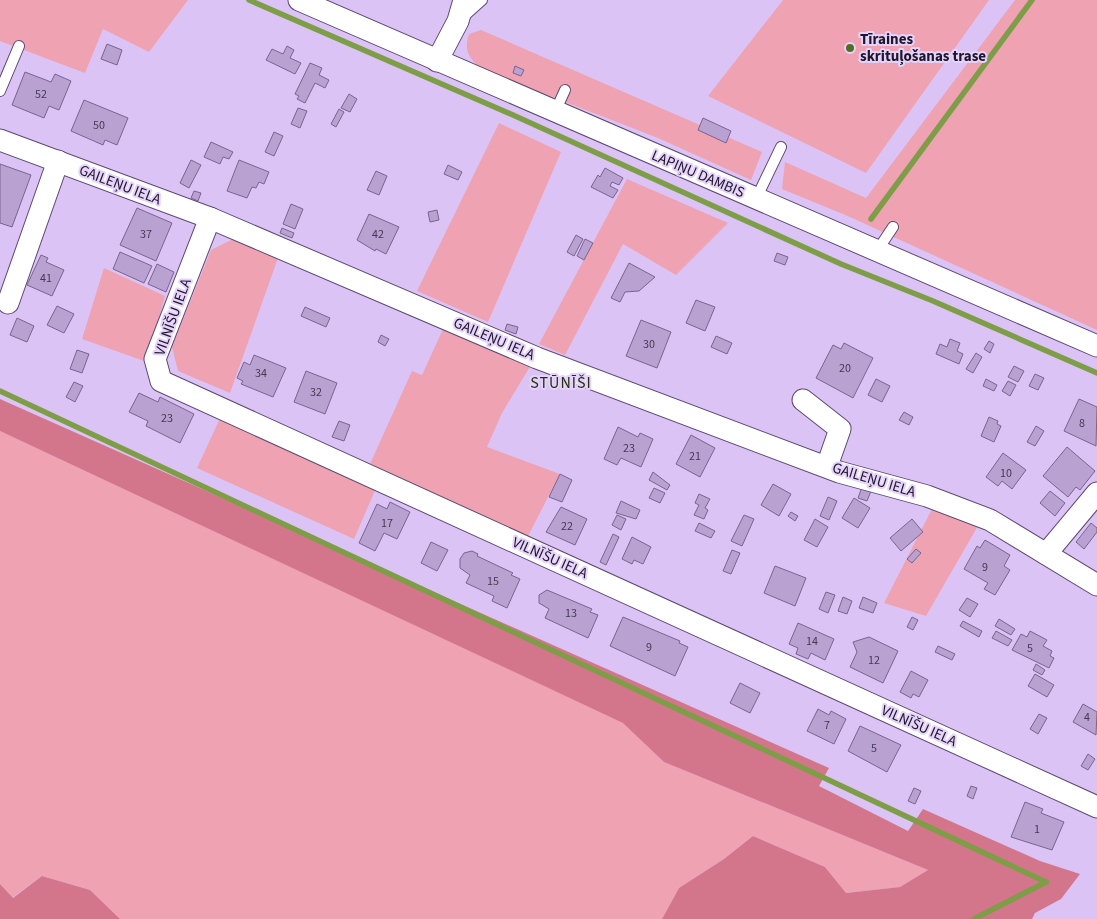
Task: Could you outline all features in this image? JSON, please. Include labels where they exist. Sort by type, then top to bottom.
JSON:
[{"type":"street","name":"LAPIŅU DAMBIS","points":[[299,0],[1097,346]]},
{"type":"street","points":[[437,60],[458,21],[464,0]]},
{"type":"street","name":"GAILEŅU IELA","points":[[0,140],[210,218],[537,358],[839,472],[927,496],[990,520],[1097,585]]},
{"type":"street","points":[[8,303],[58,161]]},
{"type":"street","name":"VILNĪŠU IELA","points":[[210,218],[155,359],[161,381],[1097,807]]},
{"type":"street","points":[[803,400],[840,430],[827,466]]},
{"type":"street","points":[[1046,554],[1097,493]]},
{"type":"lane","points":[[458,21],[482,0]]},
{"type":"lane","points":[[0,91],[19,46]]},
{"type":"lane","points":[[555,112],[565,90]]},
{"type":"lane","points":[[756,199],[781,147]]},
{"type":"lane","points":[[877,251],[893,227]]},
{"type":"shaded area","points":[[0,0],[188,0],[149,52],[103,29],[85,73],[0,41]]},
{"type":"shaded area","name":"Tīraines skrituļošanas trase","points":[[783,0],[989,0],[866,173],[708,96]]},
{"type":"shaded area","points":[[1015,0],[1097,0],[1097,330],[850,217],[782,189],[785,162],[866,198]]},
{"type":"shaded area","points":[[481,30],[762,152],[751,180],[658,138],[483,70],[474,63],[467,50],[469,34]]},
{"type":"shaded area","points":[[499,123],[561,152],[488,322],[417,291]]},
{"type":"shaded area","points":[[627,179],[728,223],[676,275],[623,244],[565,355],[539,344]]},
{"type":"shaded area","points":[[233,239],[278,258],[230,393],[178,371],[172,347],[211,250]]},
{"type":"shaded area","points":[[104,268],[165,296],[147,362],[82,339]]},
{"type":"shaded area","points":[[443,329],[531,365],[502,413],[487,447],[560,474],[528,536],[370,464],[412,371],[422,375]]},
{"type":"shaded area","points":[[0,399],[829,768],[819,786],[908,831],[923,809],[1040,861],[1080,874],[1061,899],[1035,913],[1032,919],[662,919],[679,888],[724,859],[753,836],[825,867],[846,893],[900,887],[928,870],[664,762],[623,723],[0,431]]},
{"type":"shaded area","points":[[222,414],[377,486],[354,539],[197,468]]},
{"type":"shaded area","points":[[0,431],[624,723],[664,762],[928,870],[900,887],[846,893],[825,867],[753,836],[724,859],[679,888],[662,919],[120,919],[90,890],[42,876],[12,898],[0,884]]},
{"type":"shaded area","points":[[933,507],[979,524],[926,616],[884,603]]},
{"type":"shaded area","points":[[42,876],[90,890],[120,919],[0,919],[0,884],[13,898]]},
{"type":"building","points":[[107,44],[122,50],[117,65],[101,59]]},
{"type":"building","points":[[287,46],[294,50],[290,58],[301,63],[295,74],[266,60],[272,49],[283,54]]},
{"type":"building","points":[[310,63],[322,68],[319,75],[329,80],[325,88],[315,83],[305,103],[297,99],[299,96],[295,94]]},
{"type":"building","points":[[515,66],[524,70],[521,76],[513,73]]},
{"type":"building","points":[[25,72],[51,82],[55,74],[71,81],[59,110],[49,106],[44,118],[12,105]]},
{"type":"building","points":[[349,94],[357,99],[350,112],[341,108]]},
{"type":"building","points":[[84,100],[128,118],[117,145],[105,140],[103,145],[71,131]]},
{"type":"building","points":[[298,108],[307,111],[300,128],[291,124]]},
{"type":"building","points":[[339,109],[344,112],[336,127],[331,124]]},
{"type":"building","points":[[703,118],[731,131],[726,143],[698,130]]},
{"type":"building","points":[[274,132],[283,136],[274,156],[265,152]]},
{"type":"building","points":[[211,142],[233,152],[229,159],[223,157],[220,164],[204,157]]},
{"type":"building","points":[[191,160],[201,165],[189,188],[180,183]]},
{"type":"building","points":[[239,160],[269,172],[264,184],[259,182],[256,188],[252,187],[247,198],[227,191]]},
{"type":"building","points":[[0,164],[31,175],[12,227],[0,223]]},
{"type":"building","points":[[448,165],[462,172],[458,180],[444,174]]},
{"type":"building","points":[[605,168],[623,178],[619,185],[612,182],[610,186],[618,190],[613,198],[591,187]]},
{"type":"building","points":[[376,171],[387,176],[379,195],[367,190]]},
{"type":"building","points":[[194,191],[201,193],[198,201],[191,198]]},
{"type":"building","points":[[291,204],[303,209],[295,229],[283,224]]},
{"type":"building","points":[[137,208],[172,223],[156,261],[120,245]]},
{"type":"building","points":[[437,210],[439,220],[430,222],[428,212]]},
{"type":"building","points":[[369,214],[399,227],[386,254],[376,249],[375,251],[357,240]]},
{"type":"building","points":[[282,228],[294,233],[292,238],[280,233]]},
{"type":"building","points":[[576,235],[583,239],[574,256],[567,252]]},
{"type":"building","points":[[585,239],[593,243],[584,260],[577,256]]},
{"type":"building","points":[[120,252],[152,266],[144,283],[113,269]]},
{"type":"building","points":[[777,253],[788,257],[785,265],[774,261]]},
{"type":"building","points":[[41,255],[48,258],[46,262],[64,270],[52,296],[27,285]]},
{"type":"building","points":[[629,263],[655,277],[639,291],[625,292],[620,302],[611,298]]},
{"type":"building","points":[[157,264],[174,272],[166,292],[148,284]]},
{"type":"building","points":[[696,300],[715,307],[705,331],[686,323]]},
{"type":"building","points":[[57,306],[74,314],[64,333],[47,325]]},
{"type":"building","points":[[305,307],[330,318],[326,327],[301,316]]},
{"type":"building","points":[[17,318],[34,326],[27,342],[10,335]]},
{"type":"building","points":[[641,320],[671,332],[657,368],[626,356]]},
{"type":"building","points":[[507,324],[518,327],[516,334],[505,330]]},
{"type":"building","points":[[381,335],[389,339],[385,346],[378,342]]},
{"type":"building","points":[[716,336],[732,343],[727,354],[711,347]]},
{"type":"building","points":[[950,339],[960,343],[957,351],[963,354],[959,364],[936,354],[940,344],[947,347]]},
{"type":"building","points":[[989,341],[994,344],[990,353],[984,349]]},
{"type":"building","points":[[844,343],[873,358],[853,398],[816,378],[833,345],[841,349]]},
{"type":"building","points":[[77,350],[89,354],[82,373],[70,369]]},
{"type":"building","points":[[976,353],[982,357],[973,373],[966,369]]},
{"type":"building","points":[[254,355],[286,368],[273,397],[241,384],[243,381],[237,378],[244,362],[250,365]]},
{"type":"building","points":[[1014,366],[1024,371],[1018,382],[1008,377]]},
{"type":"building","points":[[306,371],[337,383],[325,414],[294,402]]},
{"type":"building","points":[[1035,374],[1044,378],[1038,390],[1029,386]]},
{"type":"building","points":[[876,379],[890,386],[882,402],[868,395]]},
{"type":"building","points":[[986,379],[997,385],[994,391],[983,386]]},
{"type":"building","points":[[1008,381],[1016,385],[1010,396],[1002,391]]},
{"type":"building","points":[[74,382],[83,386],[75,402],[66,397]]},
{"type":"building","points":[[139,393],[158,402],[160,397],[194,414],[180,443],[146,426],[148,421],[129,412]]},
{"type":"building","points":[[1079,399],[1097,407],[1096,446],[1064,431]]},
{"type":"building","points":[[904,412],[913,417],[909,425],[899,420]]},
{"type":"building","points":[[989,417],[998,421],[997,424],[1001,426],[994,442],[981,436]]},
{"type":"building","points":[[339,421],[350,425],[344,441],[332,437]]},
{"type":"building","points":[[1036,426],[1044,431],[1035,446],[1027,442]]},
{"type":"building","points":[[618,427],[638,437],[640,433],[653,439],[641,467],[621,458],[617,465],[604,459]]},
{"type":"building","points":[[691,435],[715,448],[700,477],[676,464]]},
{"type":"building","points":[[1067,447],[1095,471],[1080,490],[1076,487],[1068,497],[1043,476]]},
{"type":"building","points":[[1003,453],[1026,470],[1012,489],[1002,481],[998,486],[986,477]]},
{"type":"building","points":[[653,472],[670,485],[667,490],[649,480]]},
{"type":"building","points":[[560,474],[572,480],[562,502],[549,497]]},
{"type":"building","points":[[773,484],[791,494],[779,516],[761,505]]},
{"type":"building","points":[[862,487],[871,491],[867,501],[858,498]]},
{"type":"building","points":[[654,488],[665,493],[660,503],[649,498]]},
{"type":"building","points":[[1050,491],[1065,503],[1055,516],[1040,503]]},
{"type":"building","points":[[699,494],[710,499],[705,508],[708,510],[704,519],[694,515],[699,505],[695,503]]},
{"type":"building","points":[[828,497],[837,501],[829,520],[820,516]]},
{"type":"building","points":[[854,498],[870,508],[858,528],[842,518]]},
{"type":"building","points":[[621,501],[640,510],[636,519],[616,513]]},
{"type":"building","points":[[390,502],[410,512],[397,539],[384,533],[375,551],[359,543],[377,504],[387,509]]},
{"type":"building","points":[[561,507],[587,519],[575,545],[546,532]]},
{"type":"building","points":[[791,512],[798,516],[795,521],[788,516]]},
{"type":"building","points":[[617,515],[626,519],[621,530],[612,525]]},
{"type":"building","points":[[744,515],[754,519],[742,546],[731,541]]},
{"type":"building","points":[[815,519],[828,527],[817,547],[804,540]]},
{"type":"building","points":[[912,519],[923,532],[901,551],[890,538]]},
{"type":"building","points":[[699,523],[715,531],[711,538],[695,531]]},
{"type":"building","points":[[1091,523],[1097,528],[1097,532],[1084,549],[1076,542]]},
{"type":"building","points":[[613,534],[619,537],[606,565],[600,562]]},
{"type":"building","points":[[632,537],[651,547],[643,564],[634,560],[632,564],[622,559]]},
{"type":"building","points":[[985,540],[1010,555],[1004,566],[1010,570],[995,595],[984,589],[988,583],[964,569],[977,546],[980,548]]},
{"type":"building","points":[[431,542],[448,550],[437,571],[421,563]]},
{"type":"building","points":[[916,549],[921,553],[912,563],[907,559]]},
{"type":"building","points":[[732,550],[740,553],[731,574],[723,571]]},
{"type":"building","points":[[472,551],[478,554],[477,556],[513,573],[511,575],[520,579],[507,608],[492,601],[494,596],[466,583],[470,575],[460,568],[460,559],[464,553]]},
{"type":"building","points":[[775,566],[806,578],[795,606],[764,593]]},
{"type":"building","points":[[547,590],[592,609],[590,612],[598,615],[588,638],[545,618],[549,609],[539,603],[539,595]]},
{"type":"building","points":[[826,592],[835,595],[828,613],[819,609]]},
{"type":"building","points":[[843,597],[852,601],[847,614],[838,611]]},
{"type":"building","points":[[863,597],[877,603],[873,613],[859,608]]},
{"type":"building","points":[[967,598],[978,604],[970,617],[959,610]]},
{"type":"building","points":[[623,617],[680,641],[679,643],[688,647],[675,676],[610,646]]},
{"type":"building","points":[[912,617],[918,620],[913,630],[907,627]]},
{"type":"building","points":[[999,619],[1015,629],[1011,635],[995,626]]},
{"type":"building","points":[[963,621],[982,631],[979,637],[960,626]]},
{"type":"building","points":[[798,623],[834,639],[825,660],[811,653],[808,659],[796,654],[798,648],[789,644]]},
{"type":"building","points":[[996,631],[1012,640],[1008,646],[992,638]]},
{"type":"building","points":[[1030,631],[1047,640],[1043,646],[1052,651],[1050,656],[1054,658],[1049,668],[1012,650],[1021,634],[1027,637]]},
{"type":"building","points":[[869,637],[898,651],[883,683],[850,667],[857,652],[853,642]]},
{"type":"building","points":[[938,646],[955,654],[952,660],[935,652]]},
{"type":"building","points":[[1036,664],[1045,670],[1042,675],[1033,670]]},
{"type":"building","points":[[911,671],[928,680],[919,697],[913,694],[911,698],[900,692]]},
{"type":"building","points":[[1035,674],[1054,685],[1047,697],[1028,686]]},
{"type":"building","points":[[740,683],[760,693],[750,713],[730,703]]},
{"type":"building","points":[[1083,704],[1097,712],[1096,735],[1073,722]]},
{"type":"building","points":[[818,709],[829,715],[831,711],[846,719],[834,744],[807,731]]},
{"type":"building","points":[[1039,714],[1047,718],[1038,734],[1030,729]]},
{"type":"building","points":[[860,726],[901,745],[887,772],[848,751]]},
{"type":"building","points":[[1088,754],[1095,759],[1088,770],[1081,766]]},
{"type":"building","points":[[971,786],[977,788],[973,799],[967,796]]},
{"type":"building","points":[[914,788],[921,791],[915,804],[908,801]]},
{"type":"building","points":[[1025,802],[1043,809],[1041,813],[1064,822],[1052,850],[1011,837]]},
{"type":"waterway","points":[[249,0],[513,115],[841,264],[933,301],[1097,373]]},
{"type":"waterway","points":[[871,219],[1032,0]]},
{"type":"waterway","points":[[0,391],[1046,882]]},
{"type":"waterway","points":[[974,919],[1046,882]]},
{"type":"place","name":"Tīraines skrituļošanas trase","points":[[850,48]]},
{"type":"district","name":"STŪNĪŠI","points":[[561,383]]}]
